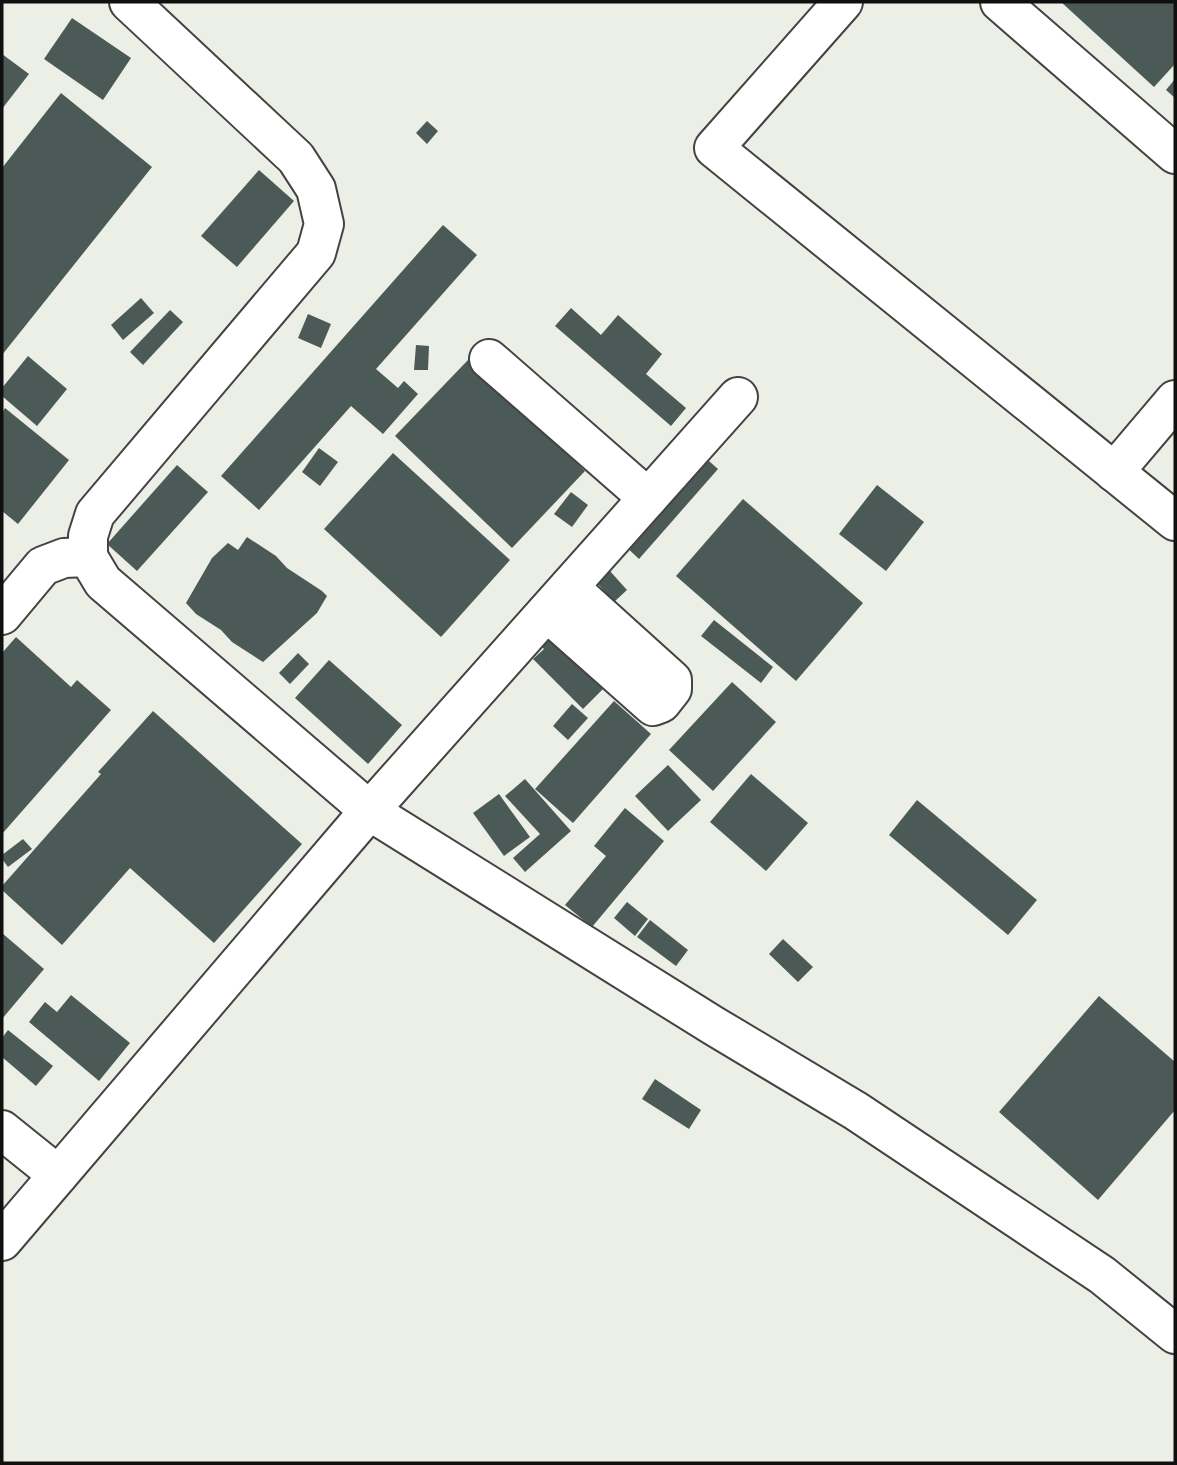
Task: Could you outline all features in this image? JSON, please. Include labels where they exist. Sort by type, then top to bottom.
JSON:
[{"type":"street","points":[[129,2],[296,158],[316,189],[324,224],[316,253],[95,513],[88,536],[88,556],[103,582],[370,810],[856,1111],[1102,1275],[1175,1334]]},
{"type":"street","points":[[843,2],[714,148],[1175,521]]},
{"type":"street","points":[[1000,2],[1175,154]]},
{"type":"street","points":[[489,359],[648,498]]},
{"type":"street","points":[[2,1241],[370,810],[737,397]]},
{"type":"street","points":[[1114,471],[1175,400]]},
{"type":"street","points":[[2,615],[43,566],[64,558],[88,556]]},
{"type":"street","points":[[2,1130],[58,1175]]},
{"type":"shaded area","points":[[2,2],[1175,2],[1175,1463],[2,1463]]},
{"type":"building","points":[[1061,2],[1175,2],[1175,64],[1154,87]]},
{"type":"building","points":[[72,18],[131,58],[103,100],[44,59]]},
{"type":"building","points":[[2,54],[29,74],[2,109]]},
{"type":"building","points":[[1175,79],[1175,98],[1166,90]]},
{"type":"building","points":[[61,93],[152,167],[2,355],[2,168]]},
{"type":"building","points":[[427,121],[438,131],[427,144],[416,133]]},
{"type":"building","points":[[259,170],[294,201],[237,267],[201,236]]},
{"type":"building","points":[[443,225],[477,255],[376,369],[398,388],[404,381],[418,394],[383,434],[351,406],[259,510],[221,476]]},
{"type":"building","points":[[141,298],[154,313],[123,340],[111,325]]},
{"type":"building","points":[[571,308],[601,335],[618,315],[662,354],[646,374],[686,408],[671,426],[555,326]]},
{"type":"building","points":[[170,310],[183,322],[143,365],[130,352]]},
{"type":"building","points":[[308,314],[331,324],[321,348],[298,338]]},
{"type":"building","points":[[416,345],[429,346],[428,370],[414,370]]},
{"type":"building","points":[[28,356],[67,389],[37,426],[2,396],[2,388]]},
{"type":"building","points":[[468,360],[585,471],[512,548],[395,436]]},
{"type":"building","points":[[5,408],[69,460],[18,524],[2,511],[2,413]]},
{"type":"building","points":[[319,448],[338,462],[320,486],[302,472]]},
{"type":"building","points":[[393,453],[510,560],[441,637],[324,529]]},
{"type":"building","points":[[701,454],[718,469],[639,559],[622,543]]},
{"type":"building","points":[[177,465],[208,492],[137,571],[107,544]]},
{"type":"building","points":[[877,485],[924,522],[886,571],[839,534]]},
{"type":"building","points":[[571,492],[588,505],[572,527],[554,514]]},
{"type":"building","points":[[743,499],[863,603],[796,681],[676,576]]},
{"type":"building","points":[[247,537],[327,596],[317,613],[263,662],[232,642],[186,603],[212,558],[228,543],[238,550]]},
{"type":"building","points":[[601,561],[627,590],[614,602],[588,573]]},
{"type":"building","points":[[549,620],[609,683],[583,709],[533,659],[544,649],[532,637]]},
{"type":"building","points":[[714,620],[773,667],[761,683],[701,636]]},
{"type":"building","points":[[16,637],[71,687],[77,680],[111,710],[2,834],[2,653]]},
{"type":"building","points":[[298,653],[309,664],[290,684],[279,673]]},
{"type":"building","points":[[329,660],[402,725],[368,764],[295,698]]},
{"type":"building","points":[[732,682],[776,722],[713,791],[669,750]]},
{"type":"building","points":[[614,701],[651,734],[573,823],[535,789]]},
{"type":"building","points":[[572,704],[588,718],[568,740],[553,726]]},
{"type":"building","points":[[153,711],[302,844],[214,943],[130,868],[62,945],[2,890],[2,886]]},
{"type":"building","points":[[668,765],[701,800],[668,831],[635,796]]},
{"type":"building","points":[[751,774],[808,823],[766,871],[710,822]]},
{"type":"building","points":[[525,779],[571,831],[525,872],[513,858],[540,834],[505,796]]},
{"type":"building","points":[[499,794],[530,837],[504,856],[473,813]]},
{"type":"building","points":[[917,800],[1037,900],[1008,935],[889,835]]},
{"type":"building","points":[[625,808],[664,841],[592,927],[565,905],[606,856],[594,846]]},
{"type":"building","points":[[23,839],[32,849],[8,867],[2,855]]},
{"type":"building","points":[[627,902],[648,919],[635,936],[614,918]]},
{"type":"building","points":[[650,920],[688,950],[676,966],[637,937]]},
{"type":"building","points":[[2,933],[44,969],[2,1019]]},
{"type":"building","points":[[783,939],[813,967],[798,982],[769,954]]},
{"type":"building","points":[[71,995],[130,1043],[99,1081],[29,1022],[45,1002],[57,1012]]},
{"type":"building","points":[[1099,996],[1175,1062],[1175,1110],[1098,1200],[999,1112]]},
{"type":"building","points":[[8,1030],[53,1066],[36,1086],[2,1057],[2,1038]]},
{"type":"building","points":[[655,1079],[701,1110],[689,1129],[642,1099]]}]
